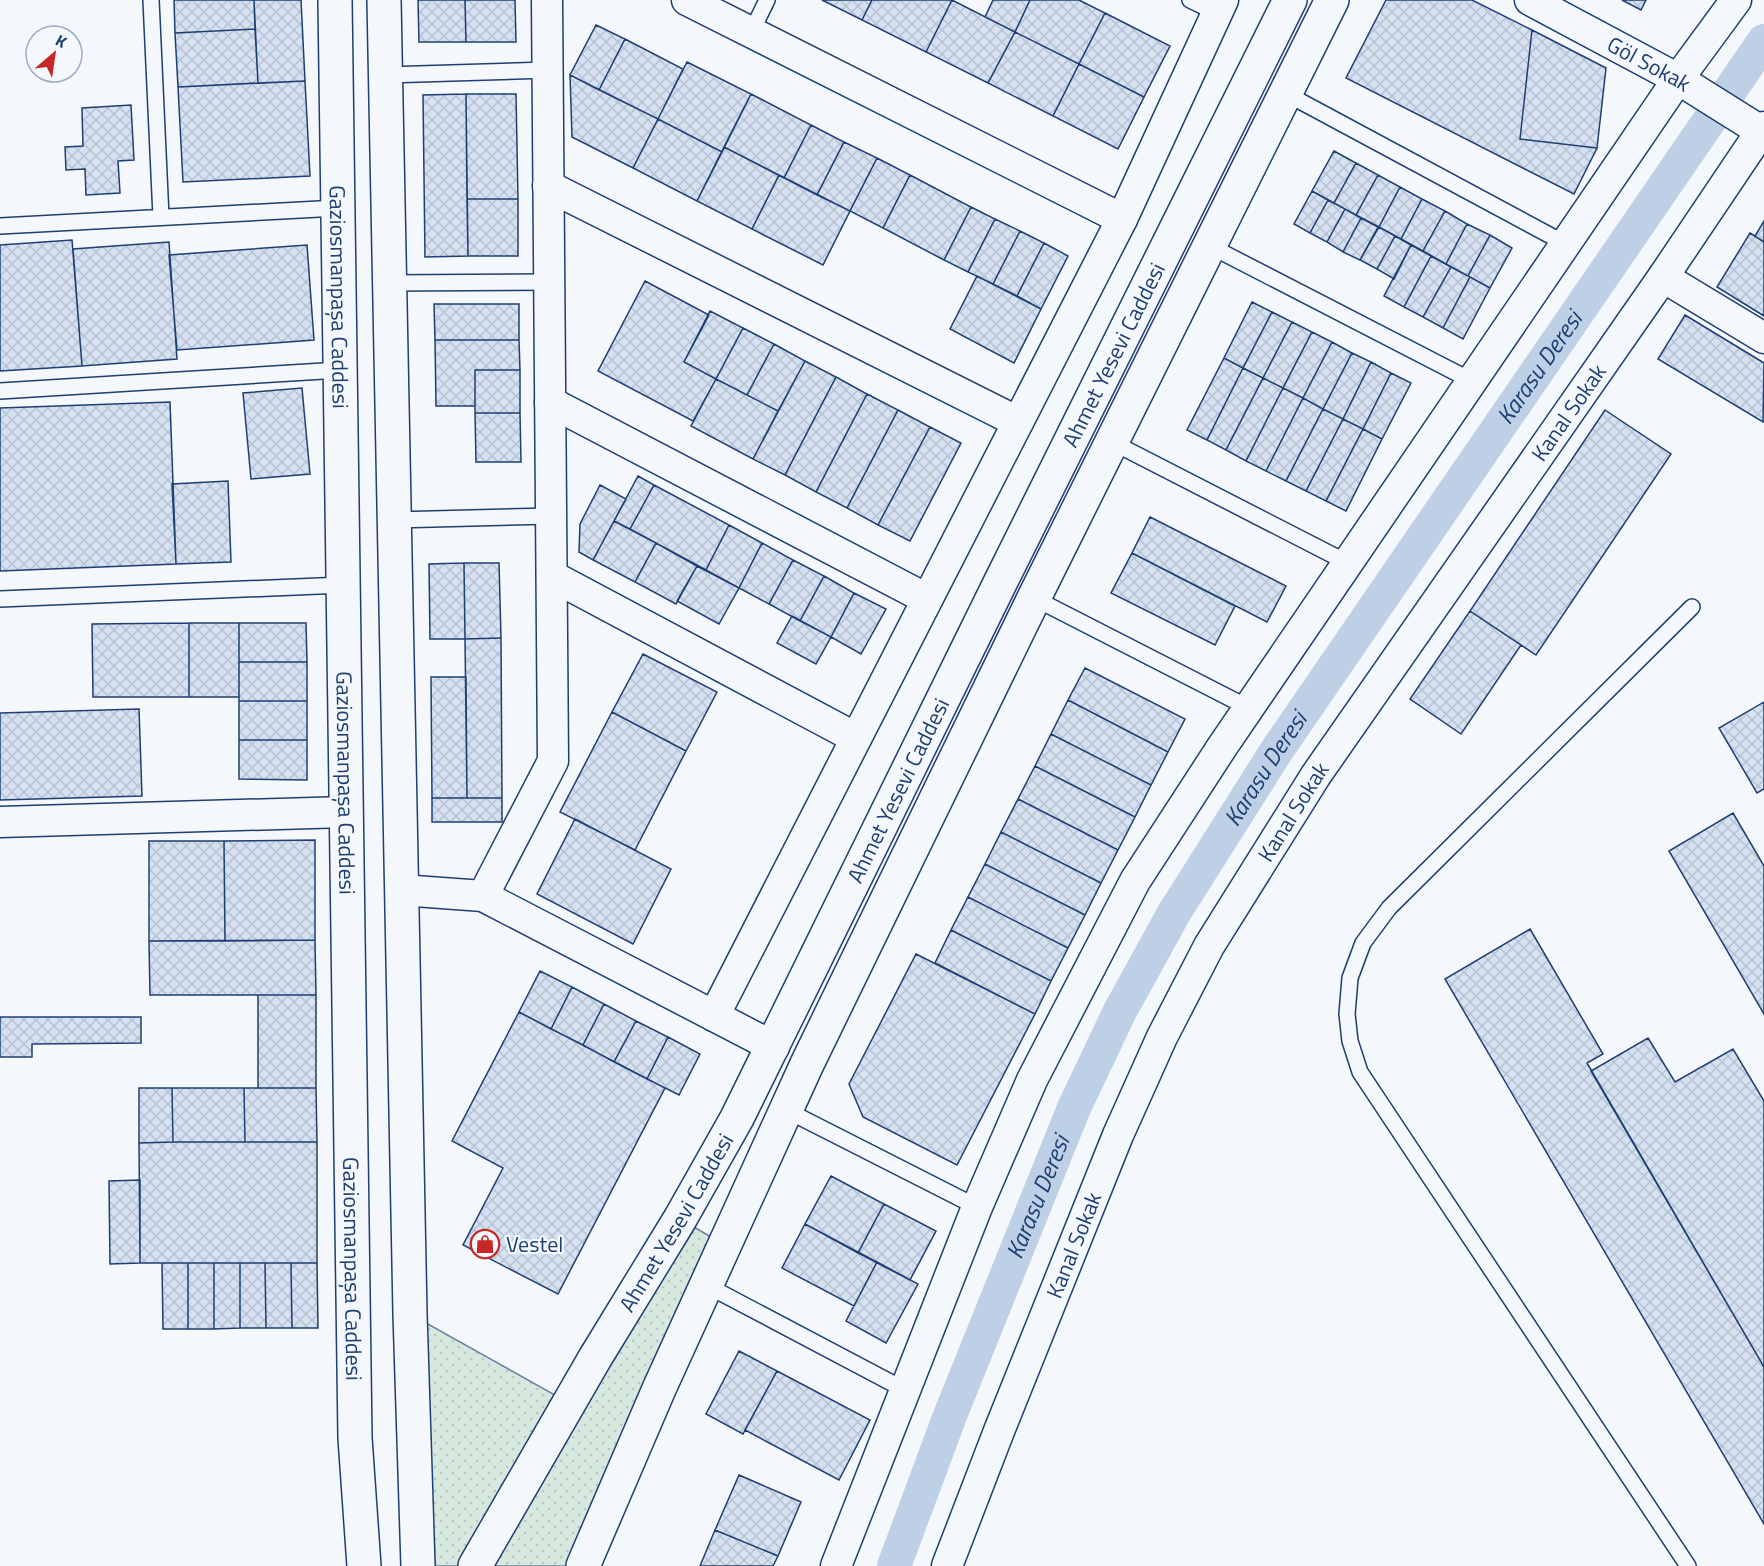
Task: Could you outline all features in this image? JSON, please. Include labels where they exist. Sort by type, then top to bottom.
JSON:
[{"type":"main road","name":"Gaziosmanpaşa Caddesi","points":[[335,0],[355,1426],[364,1566]]},
{"type":"main road","points":[[384,0],[401,890],[418,1566]]},
{"type":"main road","name":"Ahmet Yesevi Caddesi","points":[[475,1566],[595,1358],[686,1209],[738,1118],[1000,581],[1290,0]]},
{"type":"main road","name":"Ahmet Yesevi Caddesi","points":[[583,1566],[659,1389],[786,1110],[1034,598],[1332,0]]},
{"type":"street","points":[[483,896],[553,761],[547,0]]},
{"type":"street","points":[[687,0],[1122,219]]},
{"type":"street","name":"Göl Sokak","points":[[1530,0],[1678,79],[1763,130]]},
{"type":"street","points":[[837,1566],[977,1208],[1032,1080],[1135,882],[1222,747],[1678,79],[1736,0]]},
{"type":"street","points":[[714,1016],[1122,219],[1220,7]]},
{"type":"street","name":"Kanal Sokak","points":[[947,1566],[1118,1135],[1162,1036],[1209,946],[1316,774],[1763,130]]},
{"type":"street","points":[[548,186],[1018,422]]},
{"type":"street","points":[[1663,276],[1764,338]]},
{"type":"street","points":[[550,402],[927,599]]},
{"type":"street","points":[[552,576],[856,738]]},
{"type":"street","points":[[0,822],[346,812]]},
{"type":"street","points":[[401,890],[483,896],[774,1047]]},
{"type":"lane","points":[[151,0],[161,217]]},
{"type":"lane","points":[[752,33],[766,0]]},
{"type":"lane","points":[[1190,0],[1220,7]]},
{"type":"lane","points":[[385,75],[547,70]]},
{"type":"lane","points":[[1285,93],[1566,244]]},
{"type":"lane","points":[[0,226],[338,208]]},
{"type":"lane","points":[[1210,246],[1472,381]]},
{"type":"lane","points":[[389,283],[549,282]]},
{"type":"lane","points":[[0,391],[340,370]]},
{"type":"lane","points":[[1112,442],[1348,563]]},
{"type":"lane","points":[[394,520],[551,516]]},
{"type":"lane","points":[[0,599],[343,585]]},
{"type":"lane","points":[[1034,598],[1249,708]]},
{"type":"lane","points":[[1688,1566],[1360,1072],[1350,1041],[1347,1014],[1350,978],[1363,943],[1389,908],[1692,607]]},
{"type":"lane","points":[[786,1110],[977,1208]]},
{"type":"lane","points":[[706,1285],[905,1390]]},
{"type":"shaded area","points":[[680,1219],[725,1245],[583,1566],[418,1566],[410,1314],[569,1403]]},
{"type":"building","points":[[174,0],[254,0],[255,29],[175,33]]},
{"type":"building","points":[[254,0],[301,0],[305,81],[258,83]]},
{"type":"building","points":[[418,0],[465,0],[466,42],[419,42]]},
{"type":"building","points":[[465,0],[515,0],[516,42],[466,42]]},
{"type":"building","points":[[822,0],[872,0],[862,20]]},
{"type":"building","points":[[872,0],[952,0],[926,52],[862,20]]},
{"type":"building","points":[[952,0],[1015,32],[988,83],[926,52]]},
{"type":"building","points":[[993,0],[1030,0],[1015,32],[985,17]]},
{"type":"building","points":[[1030,0],[1079,0],[1105,13],[1079,64],[1015,32]]},
{"type":"building","points":[[1386,0],[1472,0],[1532,30],[1520,139],[1597,148],[1574,194],[1346,78]]},
{"type":"building","points":[[1622,0],[1646,0],[1641,10]]},
{"type":"building","points":[[1105,13],[1170,46],[1144,97],[1079,64]]},
{"type":"building","points":[[596,25],[625,39],[599,90],[570,75]]},
{"type":"building","points":[[255,29],[258,83],[178,87],[175,33]]},
{"type":"building","points":[[1532,30],[1606,68],[1597,148],[1520,139]]},
{"type":"building","points":[[1015,32],[1079,64],[1053,116],[988,83]]},
{"type":"building","points":[[625,39],[683,69],[658,119],[599,90]]},
{"type":"building","points":[[687,62],[751,94],[722,152],[658,119]]},
{"type":"building","points":[[1079,64],[1144,97],[1118,149],[1053,116]]},
{"type":"building","points":[[570,75],[658,119],[633,168],[572,137]]},
{"type":"building","points":[[305,81],[310,176],[183,182],[178,87]]},
{"type":"building","points":[[466,94],[516,94],[518,199],[467,199]]},
{"type":"building","points":[[466,94],[468,256],[425,257],[423,95]]},
{"type":"building","points":[[751,94],[811,125],[784,178],[724,147]]},
{"type":"building","points":[[131,105],[134,160],[118,161],[120,193],[86,195],[85,169],[66,170],[65,147],[83,146],[82,108]]},
{"type":"building","points":[[658,119],[722,152],[697,201],[633,168]]},
{"type":"building","points":[[811,125],[844,142],[817,195],[784,178]]},
{"type":"building","points":[[844,142],[877,158],[850,211],[817,195]]},
{"type":"building","points":[[724,147],[779,175],[752,229],[697,201]]},
{"type":"building","points":[[1334,151],[1356,163],[1334,203],[1312,191]]},
{"type":"building","points":[[877,158],[910,175],[883,228],[850,211]]},
{"type":"building","points":[[1356,163],[1378,175],[1356,215],[1334,203]]},
{"type":"building","points":[[779,175],[850,211],[823,265],[752,229]]},
{"type":"building","points":[[910,175],[971,207],[944,260],[883,228]]},
{"type":"building","points":[[1378,175],[1400,187],[1379,227],[1356,215]]},
{"type":"building","points":[[1400,187],[1422,199],[1401,239],[1379,227]]},
{"type":"building","points":[[1312,191],[1328,200],[1310,233],[1294,224]]},
{"type":"building","points":[[467,199],[518,199],[518,256],[468,256]]},
{"type":"building","points":[[1422,199],[1445,211],[1423,251],[1401,239]]},
{"type":"building","points":[[1328,200],[1345,209],[1327,242],[1310,233]]},
{"type":"building","points":[[971,207],[995,219],[968,272],[944,260]]},
{"type":"building","points":[[1345,209],[1361,218],[1343,252],[1327,242]]},
{"type":"building","points":[[1445,211],[1467,224],[1446,264],[1423,251]]},
{"type":"building","points":[[1361,218],[1378,227],[1360,260],[1343,252]]},
{"type":"building","points":[[995,219],[1020,231],[993,284],[968,272]]},
{"type":"building","points":[[1764,221],[1764,242],[1755,236]]},
{"type":"building","points":[[1467,224],[1490,235],[1468,276],[1446,264]]},
{"type":"building","points":[[1379,227],[1395,236],[1377,269],[1360,260]]},
{"type":"building","points":[[1020,231],[1044,243],[1017,296],[993,284]]},
{"type":"building","points":[[1750,233],[1764,242],[1764,316],[1717,287]]},
{"type":"building","points":[[1490,235],[1512,248],[1490,288],[1468,276]]},
{"type":"building","points":[[1395,236],[1411,245],[1394,279],[1377,269]]},
{"type":"building","points":[[72,240],[82,366],[0,371],[0,245]]},
{"type":"building","points":[[169,242],[177,359],[82,366],[73,249]]},
{"type":"building","points":[[1044,243],[1068,256],[1041,309],[1017,296]]},
{"type":"building","points":[[307,245],[314,340],[177,350],[169,255]]},
{"type":"building","points":[[1411,245],[1431,256],[1404,307],[1384,296]]},
{"type":"building","points":[[1431,256],[1451,267],[1423,317],[1404,307]]},
{"type":"building","points":[[1451,267],[1470,277],[1443,328],[1423,317]]},
{"type":"building","points":[[977,276],[1041,309],[1014,363],[950,329]]},
{"type":"building","points":[[1470,277],[1490,288],[1463,339],[1443,328]]},
{"type":"building","points":[[645,281],[709,315],[684,362],[716,379],[693,421],[598,371]]},
{"type":"building","points":[[1252,302],[1272,312],[1243,368],[1224,358]]},
{"type":"building","points":[[434,304],[519,304],[519,340],[435,340]]},
{"type":"building","points":[[710,311],[743,328],[716,379],[684,362]]},
{"type":"building","points":[[1272,312],[1292,322],[1263,378],[1243,368]]},
{"type":"building","points":[[1685,315],[1764,363],[1763,422],[1658,359]]},
{"type":"building","points":[[1292,322],[1312,332],[1283,388],[1263,378]]},
{"type":"building","points":[[743,328],[774,344],[747,395],[716,379]]},
{"type":"building","points":[[1312,332],[1332,342],[1303,398],[1283,388]]},
{"type":"building","points":[[435,340],[519,340],[520,370],[475,370],[475,406],[436,406]]},
{"type":"building","points":[[1332,342],[1352,353],[1323,409],[1303,398]]},
{"type":"building","points":[[774,344],[805,361],[778,411],[747,395]]},
{"type":"building","points":[[1352,353],[1371,362],[1343,419],[1323,409]]},
{"type":"building","points":[[1224,358],[1243,368],[1207,440],[1187,430]]},
{"type":"building","points":[[805,361],[836,377],[785,475],[753,459]]},
{"type":"building","points":[[1371,362],[1391,373],[1363,429],[1343,419]]},
{"type":"building","points":[[1243,368],[1263,378],[1226,450],[1207,440]]},
{"type":"building","points":[[475,370],[520,370],[520,413],[475,413]]},
{"type":"building","points":[[1391,373],[1411,383],[1382,439],[1363,429]]},
{"type":"building","points":[[836,377],[867,394],[816,492],[785,475]]},
{"type":"building","points":[[1263,378],[1283,388],[1246,461],[1226,450]]},
{"type":"building","points":[[716,379],[778,411],[753,459],[691,426]]},
{"type":"building","points":[[302,388],[310,474],[251,479],[243,393]]},
{"type":"building","points":[[1283,388],[1303,398],[1266,471],[1246,461]]},
{"type":"building","points":[[867,394],[898,410],[847,508],[816,492]]},
{"type":"building","points":[[1303,398],[1323,409],[1286,481],[1266,471]]},
{"type":"building","points":[[170,402],[176,564],[0,571],[0,408]]},
{"type":"building","points":[[1323,409],[1343,419],[1306,491],[1286,481]]},
{"type":"building","points":[[898,410],[930,427],[878,525],[847,508]]},
{"type":"building","points":[[1605,410],[1671,454],[1536,655],[1470,611]]},
{"type":"building","points":[[475,413],[520,413],[521,462],[476,462]]},
{"type":"building","points":[[1343,419],[1363,429],[1326,501],[1306,491]]},
{"type":"building","points":[[930,427],[961,443],[910,541],[878,525]]},
{"type":"building","points":[[1363,429],[1382,439],[1346,511],[1326,501]]},
{"type":"building","points":[[638,476],[654,485],[630,529],[614,521]]},
{"type":"building","points":[[228,481],[231,562],[176,564],[172,484]]},
{"type":"building","points":[[600,485],[626,499],[593,560],[579,552],[580,524]]},
{"type":"building","points":[[654,485],[729,525],[706,570],[630,529]]},
{"type":"building","points":[[1150,517],[1286,586],[1267,622],[1132,553]]},
{"type":"building","points":[[614,521],[656,543],[635,582],[593,560]]},
{"type":"building","points":[[729,525],[762,543],[739,588],[706,570]]},
{"type":"building","points":[[656,543],[697,566],[676,604],[635,582]]},
{"type":"building","points":[[762,543],[793,560],[769,604],[739,588]]},
{"type":"building","points":[[1132,553],[1235,606],[1215,645],[1111,593]]},
{"type":"building","points":[[793,560],[824,576],[800,621],[769,604]]},
{"type":"building","points":[[464,563],[465,639],[430,639],[429,564]]},
{"type":"building","points":[[464,563],[499,563],[501,638],[465,639]]},
{"type":"building","points":[[697,566],[739,588],[719,624],[677,601]]},
{"type":"building","points":[[824,576],[854,593],[831,637],[800,621]]},
{"type":"building","points":[[854,593],[886,609],[861,654],[831,637]]},
{"type":"building","points":[[1470,611],[1521,645],[1461,734],[1410,699]]},
{"type":"building","points":[[792,616],[831,637],[816,664],[777,643]]},
{"type":"building","points":[[189,623],[239,623],[239,697],[189,697]]},
{"type":"building","points":[[189,623],[189,697],[93,697],[92,624]]},
{"type":"building","points":[[239,623],[306,623],[307,662],[239,662]]},
{"type":"building","points":[[501,638],[502,798],[467,798],[465,639]]},
{"type":"building","points":[[643,654],[717,692],[686,751],[612,712]]},
{"type":"building","points":[[239,662],[307,662],[307,701],[239,701]]},
{"type":"building","points":[[1085,668],[1185,719],[1168,752],[1068,700]]},
{"type":"building","points":[[431,677],[466,677],[467,798],[432,798]]},
{"type":"building","points":[[1068,700],[1168,752],[1151,785],[1051,734]]},
{"type":"building","points":[[239,701],[307,701],[307,740],[239,740]]},
{"type":"building","points":[[1764,702],[1764,789],[1757,793],[1719,728]]},
{"type":"building","points":[[139,709],[142,796],[0,800],[0,713]]},
{"type":"building","points":[[612,712],[686,751],[635,850],[560,812]]},
{"type":"building","points":[[1051,734],[1151,785],[1135,817],[1035,766]]},
{"type":"building","points":[[239,740],[307,740],[307,780],[239,779]]},
{"type":"building","points":[[1035,766],[1135,817],[1118,850],[1018,799]]},
{"type":"building","points":[[432,798],[502,798],[502,822],[432,822]]},
{"type":"building","points":[[1018,799],[1118,850],[1101,883],[1001,832]]},
{"type":"building","points":[[1733,813],[1764,866],[1764,1014],[1669,851]]},
{"type":"building","points":[[575,819],[671,869],[633,944],[537,894]]},
{"type":"building","points":[[1001,832],[1101,883],[1085,915],[985,864]]},
{"type":"building","points":[[315,840],[315,940],[225,941],[224,841]]},
{"type":"building","points":[[149,841],[224,841],[225,941],[149,941]]},
{"type":"building","points":[[985,864],[1085,915],[1068,948],[968,897]]},
{"type":"building","points":[[968,897],[1068,948],[1051,981],[951,930]]},
{"type":"building","points":[[1530,929],[1603,1054],[1587,1063],[1764,1367],[1764,1524],[1445,979]]},
{"type":"building","points":[[951,930],[1051,981],[1035,1014],[935,963]]},
{"type":"building","points":[[315,940],[316,995],[150,995],[149,941]]},
{"type":"building","points":[[916,954],[1035,1014],[957,1165],[863,1117],[849,1084]]},
{"type":"building","points":[[540,971],[572,987],[551,1029],[519,1012]]},
{"type":"building","points":[[572,987],[604,1004],[583,1045],[551,1029]]},
{"type":"building","points":[[258,995],[316,995],[316,1088],[258,1088]]},
{"type":"building","points":[[604,1004],[636,1021],[614,1062],[583,1045]]},
{"type":"building","points":[[519,1012],[665,1088],[558,1294],[463,1245],[503,1168],[452,1141]]},
{"type":"building","points":[[0,1017],[141,1017],[141,1043],[32,1044],[32,1057],[0,1057]]},
{"type":"building","points":[[636,1021],[668,1037],[647,1079],[614,1062]]},
{"type":"building","points":[[668,1037],[700,1054],[679,1095],[647,1079]]},
{"type":"building","points":[[1648,1038],[1675,1082],[1733,1049],[1764,1101],[1764,1367],[1591,1071]]},
{"type":"building","points":[[139,1088],[172,1088],[173,1142],[139,1143]]},
{"type":"building","points":[[172,1088],[244,1088],[245,1142],[173,1142]]},
{"type":"building","points":[[244,1088],[316,1088],[317,1142],[245,1142]]},
{"type":"building","points":[[317,1142],[317,1263],[140,1263],[139,1143]]},
{"type":"building","points":[[831,1176],[884,1204],[858,1253],[805,1224]]},
{"type":"building","points":[[140,1180],[140,1263],[110,1264],[109,1181]]},
{"type":"building","points":[[884,1204],[936,1231],[910,1280],[858,1253]]},
{"type":"building","points":[[805,1224],[877,1262],[854,1306],[782,1268]]},
{"type":"building","points":[[877,1262],[918,1284],[886,1343],[846,1321]]},
{"type":"building","points":[[162,1263],[188,1263],[188,1329],[163,1329]]},
{"type":"building","points":[[188,1263],[214,1263],[214,1329],[188,1329]]},
{"type":"building","points":[[214,1263],[240,1263],[240,1328],[214,1329]]},
{"type":"building","points":[[240,1263],[265,1263],[266,1328],[240,1328]]},
{"type":"building","points":[[265,1263],[291,1263],[292,1328],[266,1328]]},
{"type":"building","points":[[291,1263],[317,1263],[318,1328],[292,1328]]},
{"type":"building","points":[[739,1351],[777,1371],[743,1434],[706,1414]]},
{"type":"building","points":[[777,1371],[870,1420],[839,1480],[745,1430]]},
{"type":"building","points":[[739,1475],[801,1502],[778,1556],[715,1530]]},
{"type":"building","points":[[715,1530],[778,1556],[773,1566],[700,1566]]},
{"type":"waterway","name":"Karasu Deresi","points":[[894,1566],[951,1413],[1074,1108],[1119,1013],[1174,913],[1277,750],[1764,41]]},
{"type":"place","name":"Vestel","points":[[485,1244]]}]
